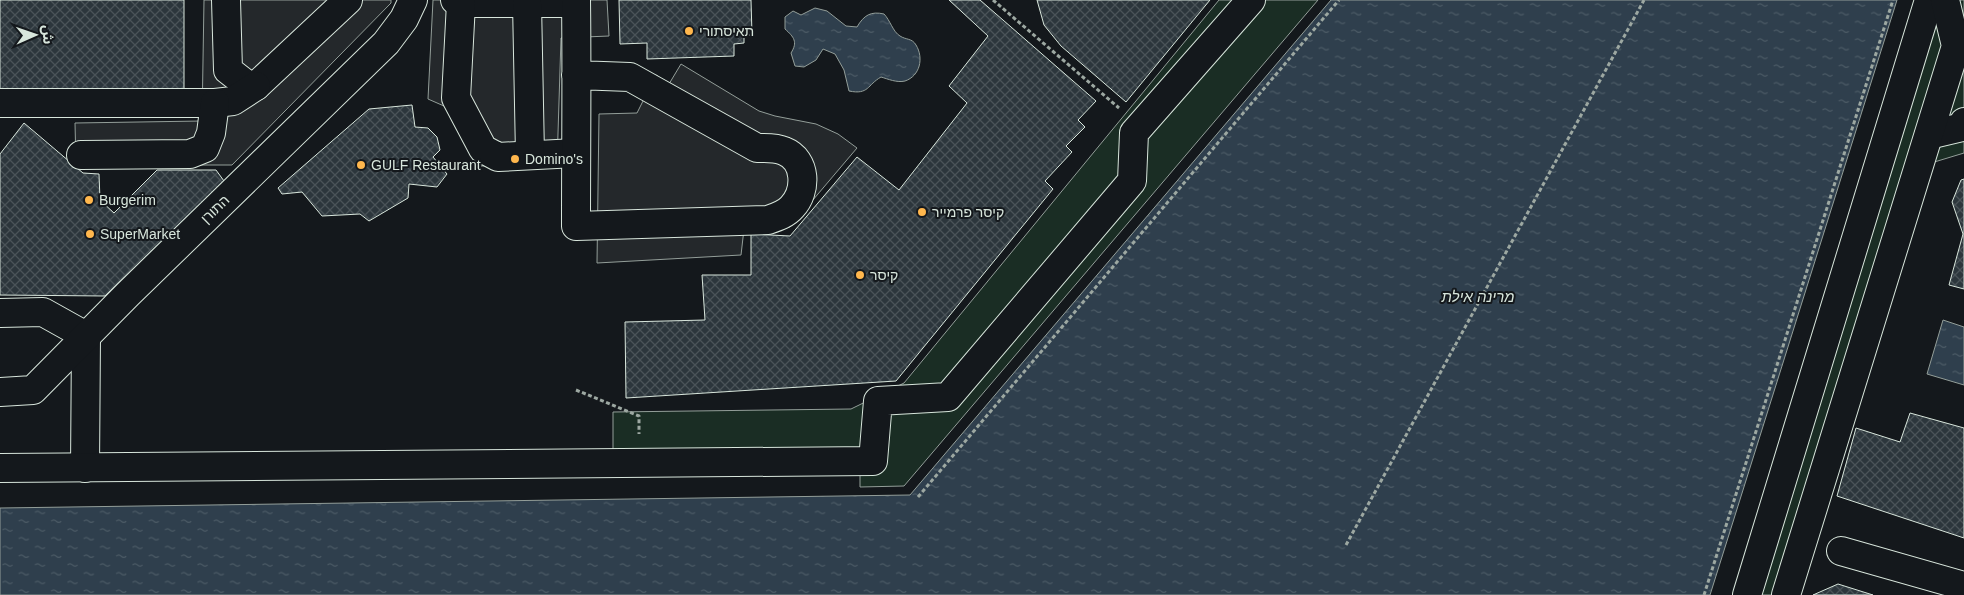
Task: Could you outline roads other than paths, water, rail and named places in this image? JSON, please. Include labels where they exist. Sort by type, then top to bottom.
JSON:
[{"type":"street","points":[[226,0],[228,70],[246,84],[256,86]]},
{"type":"street","points":[[0,103],[233,101],[256,86],[348,0]]},
{"type":"street","name":"התורן","points":[[0,392],[33,390],[128,294],[386,43],[400,26],[413,0]]},
{"type":"street","points":[[0,468],[873,461],[878,401],[948,397],[1132,181],[1134,133],[1251,0]]},
{"type":"street","points":[[1747,595],[1928,0]]},
{"type":"street","points":[[1786,595],[1956,46],[1945,0]]},
{"type":"street","points":[[576,75],[630,77],[757,148],[773,148],[786,151],[795,158],[800,167],[803,178],[802,188],[798,199],[791,208],[781,216],[768,220],[576,226],[576,153],[576,75],[576,1],[527,3],[458,1],[456,98],[483,149],[498,157],[576,153]]},
{"type":"street","points":[[527,3],[530,155]]},
{"type":"street","points":[[81,155],[190,154],[205,148],[211,133],[215,102]]},
{"type":"street","points":[[1929,134],[1962,127],[1964,122]]},
{"type":"street","points":[[0,313],[43,312],[86,336],[84,468]]},
{"type":"street","points":[[1841,551],[1964,586]]},
{"type":"water","name":"מרינה אילת","points":[[1331,0],[1897,0],[1710,595],[0,595],[0,508],[910,495]]},
{"type":"water","points":[[815,8],[827,11],[846,26],[857,27],[862,19],[868,15],[875,13],[884,14],[898,34],[913,41],[916,45],[920,55],[917,71],[910,79],[905,81],[881,77],[864,90],[856,92],[849,91],[844,70],[835,54],[823,49],[816,60],[804,67],[795,66],[791,53],[795,43],[785,29],[785,17],[793,11],[801,15]]},
{"type":"water","points":[[1943,320],[1964,327],[1964,385],[1927,374]]},
{"type":"place","name":"תאיסתורי","points":[[689,31]]},
{"type":"place","name":"Domino's","points":[[515,159]]},
{"type":"place","name":"GULF Restaurant","points":[[361,165]]},
{"type":"place","name":"Burgerim","points":[[89,200]]},
{"type":"place","name":"קיסר פרמייר","points":[[922,212]]},
{"type":"place","name":"SuperMarket","points":[[90,234]]},
{"type":"place","name":"קיסר","points":[[860,275]]}]
